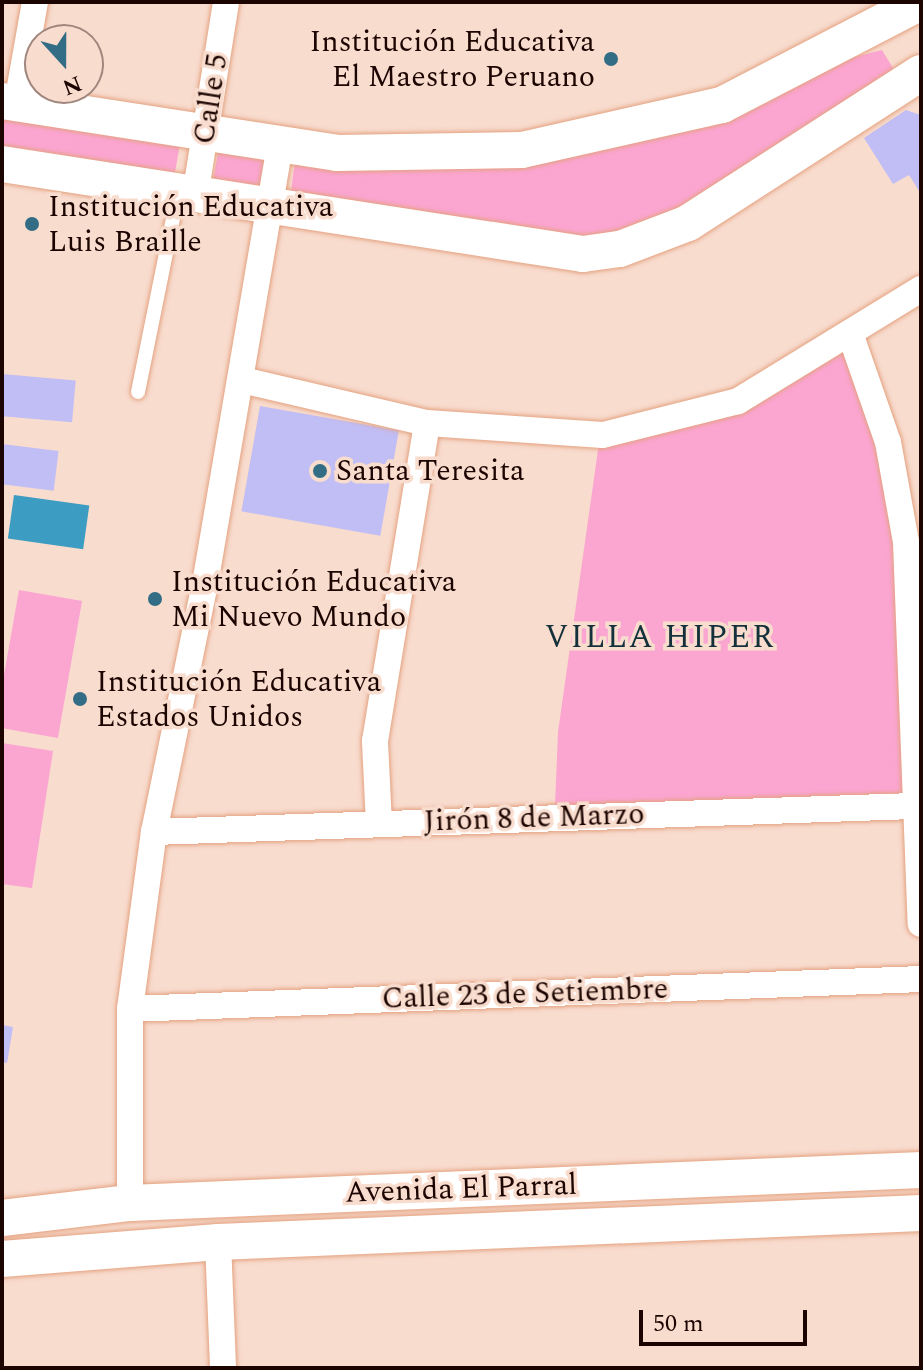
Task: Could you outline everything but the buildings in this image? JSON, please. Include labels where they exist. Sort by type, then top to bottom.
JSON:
[{"type":"main road","points":[[2,164],[549,253],[620,249],[699,217],[921,71],[902,8],[722,105],[587,140],[403,155],[280,147],[10,102]]},
{"type":"main road","name":"Avenida El Parral","points":[[2,1218],[130,1203],[921,1170]]},
{"type":"main road","name":"Avenida El Parral","points":[[2,1259],[218,1242],[921,1213]]},
{"type":"street","points":[[10,102],[35,2]]},
{"type":"street","name":"Calle 5","points":[[186,195],[205,136],[226,2]]},
{"type":"street","points":[[130,1203],[130,1009],[154,832],[242,380],[280,147]]},
{"type":"street","points":[[242,380],[427,423],[603,435],[674,422],[762,390],[921,289]]},
{"type":"street","points":[[851,336],[888,442],[906,542],[921,924]]},
{"type":"street","points":[[379,824],[375,741],[427,423]]},
{"type":"street","name":"Jirón 8 de Marzo","points":[[154,832],[914,806]]},
{"type":"street","name":"Calle 23 de Setiembre","points":[[130,1009],[921,979]]},
{"type":"street","points":[[218,1242],[223,1368]]},
{"type":"lane","points":[[138,392],[186,195]]},
{"type":"shaded area","points":[[882,50],[893,68],[891,84],[688,214],[598,244],[290,200],[295,160],[422,167]]},
{"type":"shaded area","points":[[2,111],[180,142],[172,187],[2,157]]},
{"type":"shaded area","points":[[219,147],[265,155],[258,197],[212,188]]},
{"type":"shaded area","points":[[848,349],[879,441],[898,544],[903,793],[555,806],[558,732],[599,443],[797,380]]},
{"type":"shaded area","points":[[19,590],[82,601],[58,738],[2,728],[2,686]]},
{"type":"shaded area","points":[[2,743],[53,751],[32,888],[2,884]]},
{"type":"water","points":[[14,495],[89,506],[83,549],[8,539]]},
{"type":"place","name":"Institución Educativa El Maestro Peruano","points":[[611,59]]},
{"type":"place","name":"Institución Educativa Luis Braille","points":[[32,224]]},
{"type":"place","name":"Santa Teresita","points":[[320,471]]},
{"type":"place","name":"Institución Educativa Mi Nuevo Mundo","points":[[155,599]]},
{"type":"place","name":"Institución Educativa Estados Unidos","points":[[80,699]]},
{"type":"district","name":"VILLA HIPER","points":[[660,638]]}]
